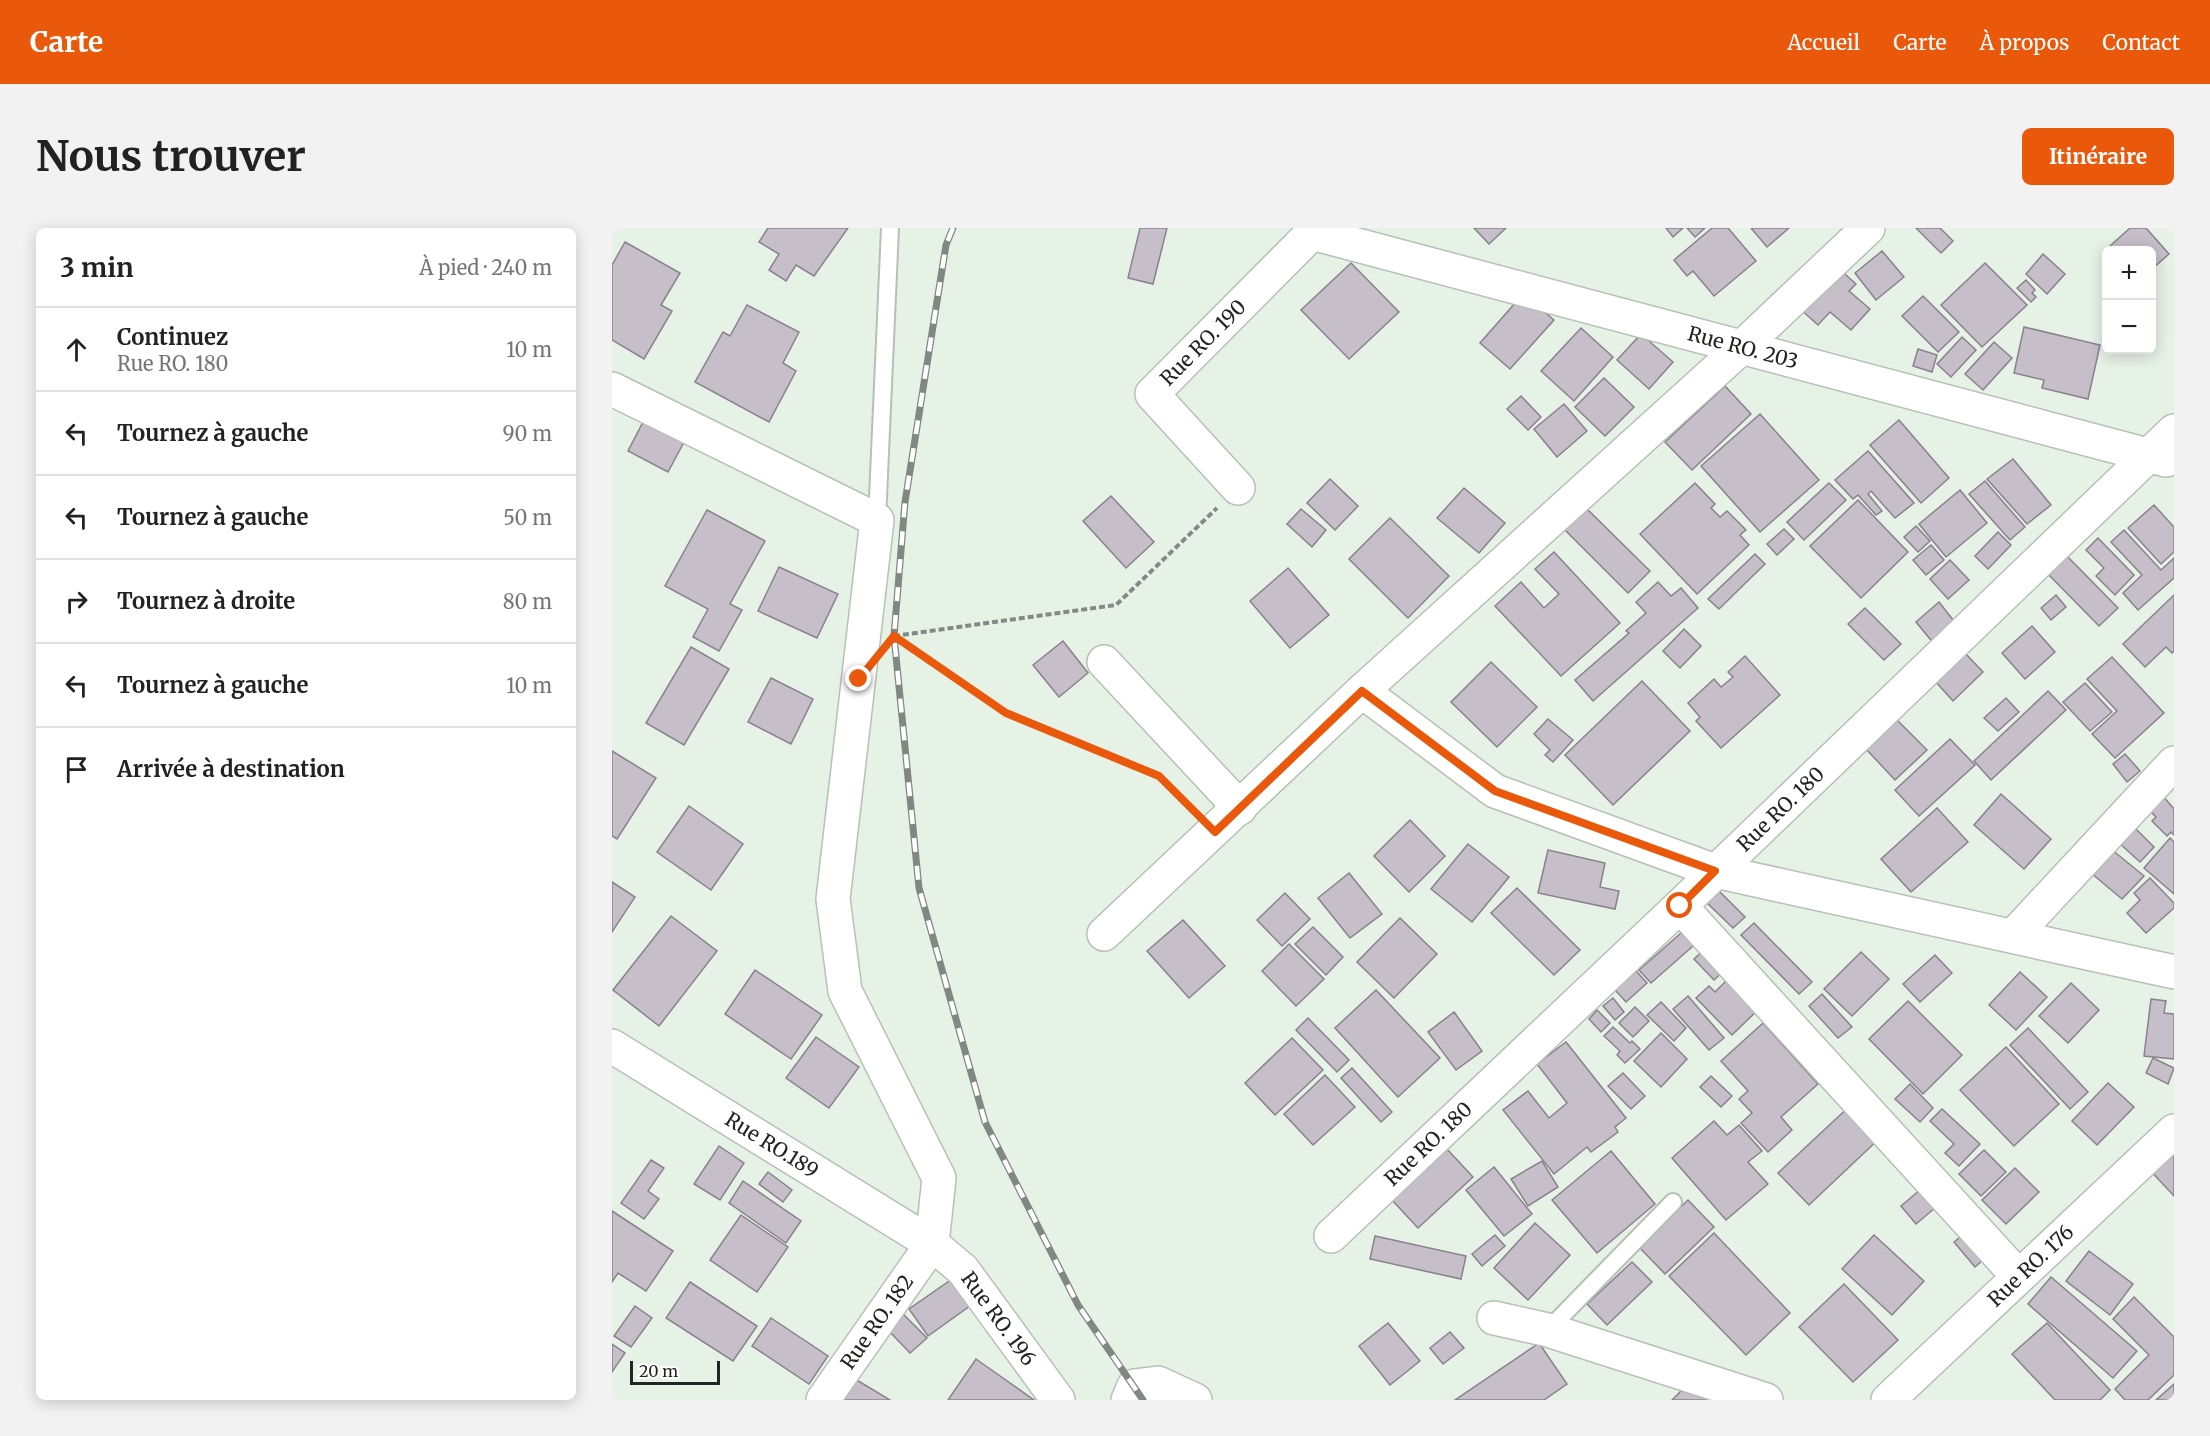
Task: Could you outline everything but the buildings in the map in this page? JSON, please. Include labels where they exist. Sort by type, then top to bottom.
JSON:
[{"type":"street","points":[[1104,934],[1215,832],[1362,691],[1742,347],[1868,228]]},
{"type":"street","name":"Rue RO. 203","points":[[1314,230],[2161,459]]},
{"type":"street","name":"Rue RO. 190","points":[[1238,488],[1152,394],[1314,230]]},
{"type":"street","points":[[612,389],[877,520],[833,898],[845,991],[939,1178],[932,1244]]},
{"type":"street","name":"Rue RO. 180","points":[[1331,1236],[1715,871],[2161,459],[2174,431]]},
{"type":"street","points":[[1104,662],[1240,808]]},
{"type":"street","points":[[1362,691],[1495,791],[1715,871],[2174,972]]},
{"type":"street","points":[[2014,936],[2174,763]]},
{"type":"street","points":[[1680,906],[2018,1276]]},
{"type":"street","name":"Rue RO.189","points":[[612,1047],[932,1244]]},
{"type":"street","name":"Rue RO. 176","points":[[1888,1400],[2174,1131]]},
{"type":"street","name":"Rue RO. 182","points":[[823,1400],[932,1244]]},
{"type":"street","name":"Rue RO. 196","points":[[932,1244],[963,1270],[1058,1400]]},
{"type":"street","points":[[1494,1318],[1548,1330],[1766,1400]]},
{"type":"street","points":[[1128,1400],[1134,1386],[1158,1383],[1195,1400]]},
{"type":"lane","points":[[877,520],[890,228]]},
{"type":"lane","points":[[1548,1330],[1673,1202]]},
{"type":"path","points":[[859,679],[894,636],[1116,605],[1238,488]]},
{"type":"path","points":[[894,636],[1006,713],[1159,776],[1215,832]]},
{"type":"railway","points":[[953,228],[946,245],[905,502],[894,636],[919,888],[985,1122],[1078,1305],[1143,1400]]},
{"type":"route","points":[[859,679],[894,636],[1006,713],[1159,776],[1215,832],[1362,691],[1495,791],[1715,871],[1680,906]]}]
